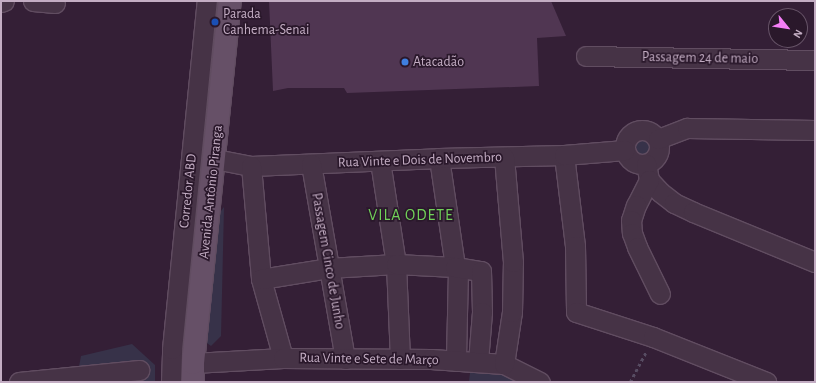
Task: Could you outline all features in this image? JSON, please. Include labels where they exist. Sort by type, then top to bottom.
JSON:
[{"type":"main road","name":"Avenida Antônio Piranga","points":[[193,372],[230,1]]},
{"type":"street","points":[[33,1],[55,3]]},
{"type":"street","name":"Corredor ABD","points":[[171,382],[173,342],[207,1]]},
{"type":"street","name":"Passagem 24 de maio","points":[[586,56],[815,60]]},
{"type":"street","points":[[658,139],[687,128],[815,130]]},
{"type":"street","points":[[660,294],[637,248],[632,233],[631,220],[648,172],[659,152],[658,139],[651,131],[635,131],[627,139],[625,150],[627,155],[648,172],[660,192],[674,202],[693,212],[815,262]]},
{"type":"street","name":"Rua Vinte e Dois de Novembro","points":[[215,159],[251,166],[439,158],[564,156],[625,150]]},
{"type":"street","points":[[564,156],[575,246],[576,312],[653,337],[766,382]]},
{"type":"street","points":[[504,157],[513,262],[512,312],[504,364]]},
{"type":"street","points":[[439,158],[455,267],[458,270],[456,361]]},
{"type":"street","points":[[380,161],[396,264],[400,359]]},
{"type":"street","name":"Passagem Cinco de Junho","points":[[311,164],[345,359]]},
{"type":"street","points":[[251,166],[261,279],[283,358]]},
{"type":"street","points":[[261,279],[328,268],[396,264],[481,270],[482,312],[478,362]]},
{"type":"street","name":"Rua Vinte e Sete de Março","points":[[193,372],[283,358],[400,359],[504,364],[540,382]]},
{"type":"street","points":[[19,382],[139,370]]},
{"type":"path","points":[[630,382],[653,337]]},
{"type":"shaded area","points":[[641,138],[647,141],[650,147],[647,153],[641,156],[635,153],[632,147],[635,141]]},
{"type":"shaded area","points":[[224,207],[221,336],[211,346],[204,341],[218,215]]},
{"type":"shaded area","points":[[132,344],[155,365],[155,382],[76,382],[81,356]]},
{"type":"shaded area","points":[[471,365],[494,368],[529,382],[469,381]]},
{"type":"building","name":"Atacadão","points":[[269,1],[551,1],[566,36],[537,38],[539,86],[347,93],[344,88],[288,88],[273,91]]},
{"type":"place","name":"Parada Canhema-Senai","points":[[215,22]]},
{"type":"place","name":"Atacadão","points":[[405,62]]},
{"type":"district","name":"VILA ODETE","points":[[411,215]]}]
